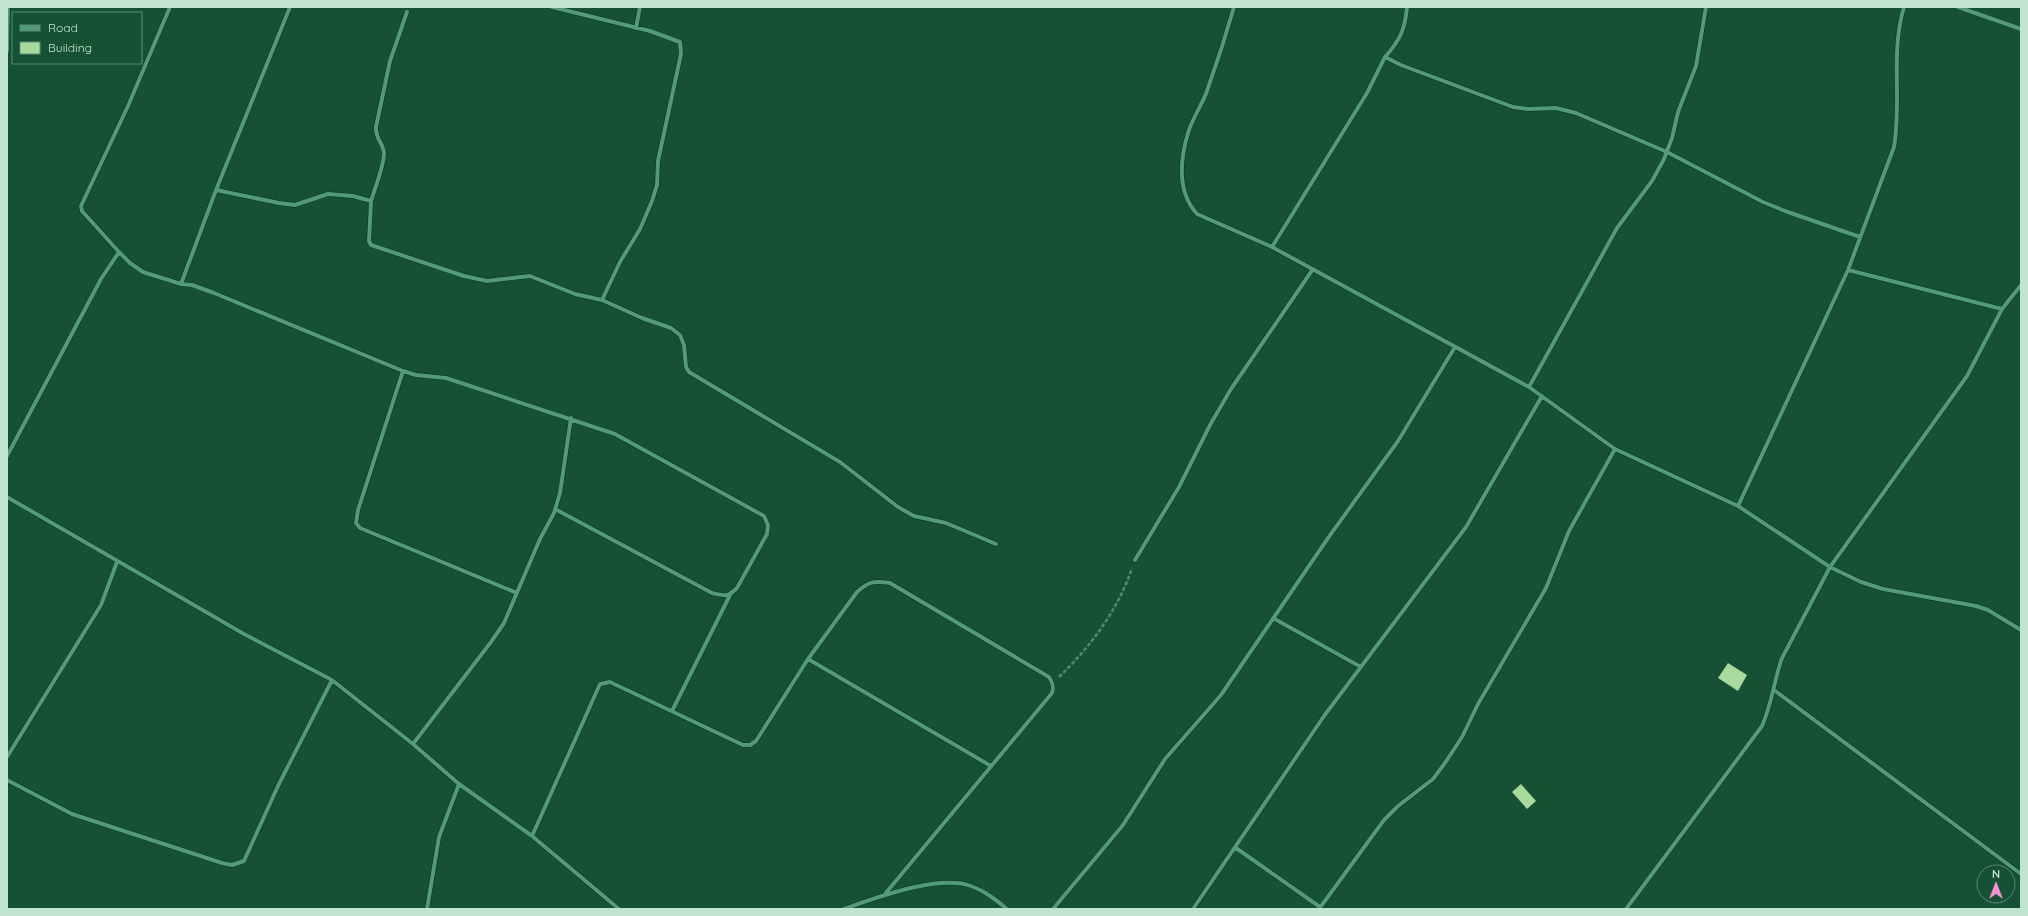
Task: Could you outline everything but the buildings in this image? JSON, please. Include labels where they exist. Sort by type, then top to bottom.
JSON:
[{"type":"street","points":[[7,51],[8,7]]},
{"type":"street","points":[[170,7],[128,106],[81,206],[82,210],[119,252],[130,263],[143,272],[181,284],[192,284],[403,371],[416,375],[446,378],[571,418],[615,434],[637,444],[764,516],[768,525],[767,534],[737,588],[730,596],[672,711]]},
{"type":"street","points":[[181,284],[216,190],[290,7]]},
{"type":"street","points":[[552,7],[636,28],[680,42],[681,54],[658,161],[657,185],[640,229],[620,262],[602,300]]},
{"type":"street","points":[[636,28],[640,7]]},
{"type":"street","points":[[1234,7],[1202,106],[1188,133],[1182,171],[1183,191],[1189,205],[1197,214],[1272,246],[1529,387],[1615,450],[1738,506],[1830,567],[1861,582],[1884,589],[1976,606],[1988,610],[2021,630]]},
{"type":"street","points":[[1272,246],[1367,93],[1385,57],[1399,42],[1406,23],[1407,7]]},
{"type":"street","points":[[1529,387],[1617,228],[1652,181],[1667,152],[1678,112],[1696,66],[1706,7]]},
{"type":"street","points":[[1738,506],[1848,270],[1894,147],[1898,126],[1895,77],[1897,48],[1904,7]]},
{"type":"street","points":[[1958,7],[2021,29]]},
{"type":"street","points":[[407,12],[390,61],[376,126],[376,135],[382,145],[384,156],[371,201],[369,241],[371,245],[379,249],[464,276],[487,281],[530,276],[575,294],[602,300],[642,318],[671,328],[680,335],[684,345],[686,367],[689,372],[840,462],[898,507],[914,516],[946,523],[996,544]]},
{"type":"street","points":[[1385,57],[1401,65],[1513,107],[1528,109],[1556,108],[1576,113],[1667,152],[1778,208],[1860,236]]},
{"type":"street","points":[[216,190],[278,203],[295,205],[328,194],[353,196],[371,201]]},
{"type":"street","points":[[7,456],[101,279],[119,252]]},
{"type":"street","points":[[1135,560],[1179,487],[1210,426],[1231,389],[1313,269]]},
{"type":"street","points":[[1848,270],[2002,309]]},
{"type":"street","points":[[1626,909],[1762,726],[1769,709],[1777,672],[1782,658],[1830,567],[1967,376],[2002,309],[2021,286]]},
{"type":"street","points":[[1053,909],[1123,825],[1165,759],[1222,695],[1328,538],[1398,440],[1456,347]]},
{"type":"street","points":[[403,371],[358,510],[356,523],[360,528],[517,593]]},
{"type":"street","points":[[1193,909],[1236,848],[1324,716],[1466,527],[1542,396]]},
{"type":"street","points":[[413,744],[504,623],[540,539],[555,509],[560,493],[571,418]]},
{"type":"street","points":[[1236,848],[1319,908],[1384,820],[1398,806],[1433,779],[1462,737],[1478,704],[1546,588],[1569,531],[1615,450]]},
{"type":"street","points":[[7,497],[117,562],[244,634],[332,680],[413,744],[459,784],[532,836],[618,909]]},
{"type":"street","points":[[555,509],[712,593],[730,596]]},
{"type":"street","points":[[7,757],[101,605],[117,562]]},
{"type":"street","points":[[532,836],[600,684],[610,682],[744,745],[750,745],[756,740],[808,659],[857,592],[867,584],[877,582],[890,583],[1049,678],[1053,683],[1052,693],[885,894]]},
{"type":"street","points":[[1273,618],[1361,667]]},
{"type":"street","points":[[808,659],[991,766]]},
{"type":"street","points":[[7,780],[72,814],[232,865],[244,860],[278,786],[332,680]]},
{"type":"street","points":[[1774,690],[2021,874]]},
{"type":"street","points":[[427,909],[439,837],[459,784]]},
{"type":"street","points":[[844,909],[885,894],[926,886],[952,883],[970,886],[992,896],[1007,909]]},
{"type":"path","points":[[1053,683],[1078,659],[1096,637],[1127,584],[1135,560]]}]
